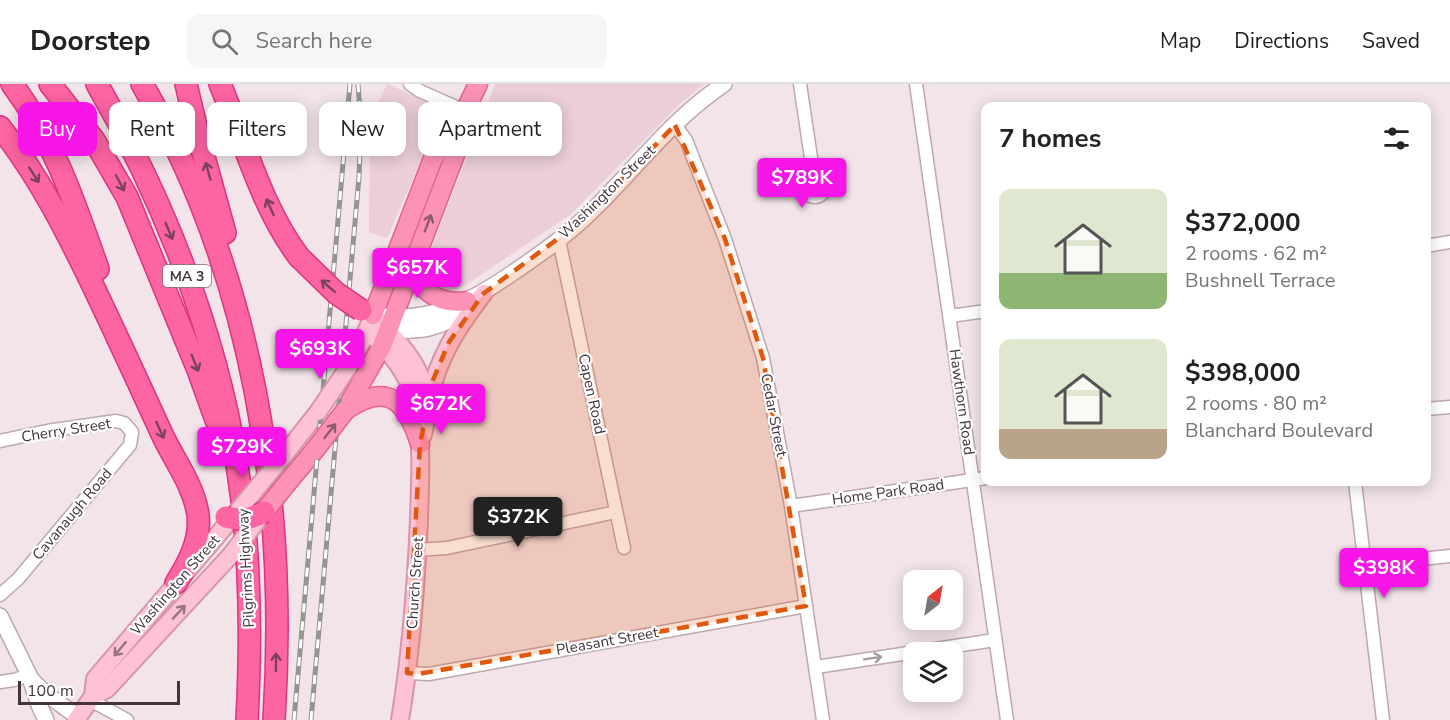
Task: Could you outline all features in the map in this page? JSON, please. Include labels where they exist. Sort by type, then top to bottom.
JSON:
[{"type":"highway","points":[[12,84],[39,125],[63,172],[137,380]]},
{"type":"highway","points":[[50,84],[102,151],[139,221],[212,407],[232,523]]},
{"type":"highway","name":"Pilgrims Highway","points":[[97,84],[123,131],[157,202],[192,293],[214,364],[231,433],[232,523],[250,609],[247,720]]},
{"type":"highway","name":"Pilgrims Highway","points":[[142,84],[189,174],[218,249],[238,316],[256,392],[267,461],[274,539],[276,628],[274,720]]},
{"type":"highway","points":[[186,84],[240,291],[256,392]]},
{"type":"highway","points":[[220,84],[273,215],[286,240],[299,257],[336,293],[377,325]]},
{"type":"highway","points":[[0,127],[37,180],[65,228],[162,435],[186,480],[196,507],[198,533],[190,556],[176,583]]},
{"type":"highway","points":[[186,480],[207,506],[232,523],[264,512]]},
{"type":"main road","points":[[469,102],[478,84]]},
{"type":"main road","points":[[377,325],[435,156]]},
{"type":"main road","points":[[377,325],[417,251],[454,156]]},
{"type":"main road","points":[[417,251],[417,274],[426,290],[440,300],[453,303],[476,297]]},
{"type":"main road","points":[[427,417],[433,380],[443,354],[476,297]]},
{"type":"main road","name":"Washington Street","points":[[77,718],[91,698],[95,679],[176,583],[232,523],[318,412],[377,325]]},
{"type":"main road","name":"Washington Street","points":[[91,698],[108,689],[230,556],[345,411],[377,325]]},
{"type":"main road","name":"Church Street","points":[[377,325],[406,350],[425,392],[427,417],[420,444]]},
{"type":"main road","name":"Church Street","points":[[377,325],[409,387],[420,444],[417,550],[407,673],[400,720]]},
{"type":"main road","points":[[345,411],[373,396],[392,398],[405,410],[412,421],[420,444]]},
{"type":"street","points":[[410,84],[445,102]]},
{"type":"street","name":"Washington Street","points":[[377,325],[420,316],[476,297],[559,240],[596,208],[675,125],[703,99],[724,84]]},
{"type":"street","points":[[800,84],[814,178]]},
{"type":"street","name":"Hawthorn Road","points":[[916,84],[950,316],[979,479],[995,640],[1007,720]]},
{"type":"street","name":"Cedar Street","points":[[675,125],[686,140],[725,239],[748,308],[768,382],[791,506],[823,720]]},
{"type":"street","name":"Capen Road","points":[[559,240],[624,548]]},
{"type":"street","points":[[1431,245],[1450,242]]},
{"type":"street","points":[[950,316],[981,312]]},
{"type":"street","points":[[1431,409],[1450,407]]},
{"type":"street","name":"Cherry Street","points":[[0,441],[47,431],[116,421],[130,428]]},
{"type":"street","name":"Cavanaugh Road","points":[[0,595],[18,579],[130,445],[132,436],[130,428]]},
{"type":"street","name":"Home Park Road","points":[[791,506],[979,479]]},
{"type":"street","points":[[1355,486],[1383,720]]},
{"type":"street","points":[[417,550],[447,548],[616,512]]},
{"type":"street","points":[[1365,565],[1450,556]]},
{"type":"street","name":"Pleasant Street","points":[[407,673],[429,674],[806,606]]},
{"type":"street","points":[[0,616],[29,675],[39,689],[77,718]]},
{"type":"street","points":[[816,667],[995,640]]},
{"type":"street","points":[[0,682],[29,675]]},
{"type":"street","points":[[29,675],[36,699],[46,720]]},
{"type":"street","points":[[91,698],[127,720]]},
{"type":"highlighted area","points":[[675,125],[725,239],[763,358],[806,606],[418,674],[407,673],[420,444],[433,380],[449,342],[484,293],[578,224]]},
{"type":"shaded area","points":[[387,84],[427,102],[418,102],[418,156],[423,156],[387,238],[369,232],[370,156],[406,156],[406,102],[378,102]]},
{"type":"shaded area","points":[[495,84],[704,84],[679,105],[570,215],[467,284],[456,290],[446,291],[431,282],[425,272],[425,265],[467,156],[562,156],[562,102],[488,102]]},
{"type":"railway","points":[[294,720],[350,84]]},
{"type":"railway","points":[[311,720],[359,177],[361,123],[358,84]]}]
